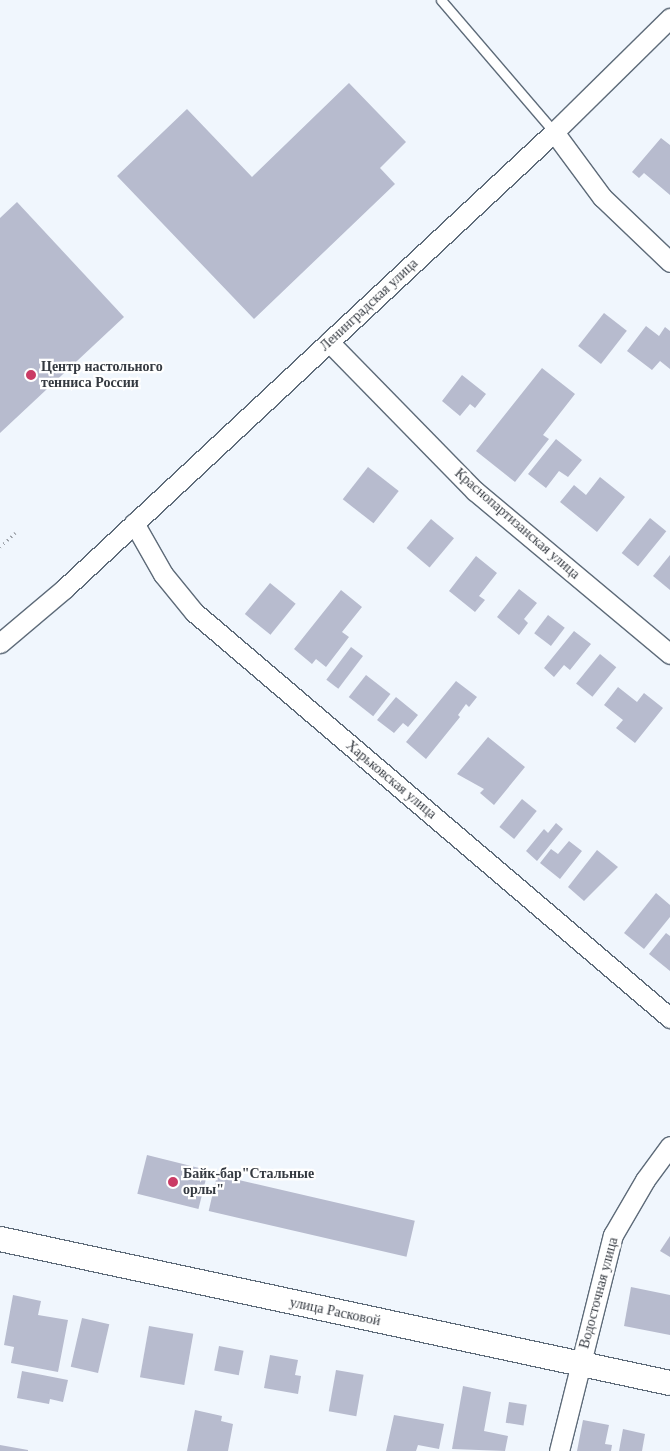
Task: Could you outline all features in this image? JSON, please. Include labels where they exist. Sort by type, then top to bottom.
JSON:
[{"type":"street","name":"Ленинградская улица","points":[[0,643],[64,589],[329,342],[554,132],[670,18]]},
{"type":"street","points":[[554,132],[602,197],[670,262]]},
{"type":"street","name":"Краснопартизанская улица","points":[[329,342],[476,491],[670,654]]},
{"type":"street","name":"Харьковская улица","points":[[134,523],[163,574],[194,612],[670,1018]]},
{"type":"street","name":"Водосточная улица","points":[[559,1451],[613,1235],[645,1180],[670,1146]]},
{"type":"street","name":"улица Расковой","points":[[0,1239],[580,1366],[670,1383]]},
{"type":"lane","points":[[440,0],[554,132]]},
{"type":"path","points":[[0,547],[15,533]]},
{"type":"building","points":[[349,83],[406,142],[380,168],[395,184],[254,319],[117,176],[187,109],[252,177]]},
{"type":"building","points":[[661,138],[670,145],[670,195],[644,173],[639,178],[632,172]]},
{"type":"building","name":"Центр настольного тенниса России","points":[[17,202],[124,317],[0,433],[0,218]]},
{"type":"building","points":[[604,313],[627,331],[601,364],[578,346]]},
{"type":"building","points":[[646,326],[659,336],[665,327],[670,331],[670,369],[660,361],[652,370],[627,351]]},
{"type":"building","points":[[542,368],[575,394],[543,435],[549,439],[515,482],[476,451]]},
{"type":"building","points":[[462,375],[486,394],[475,408],[470,404],[460,416],[442,401]]},
{"type":"building","points":[[556,439],[582,460],[568,477],[559,471],[546,488],[528,474]]},
{"type":"building","points":[[368,467],[399,491],[373,523],[343,499]]},
{"type":"building","points":[[600,477],[625,497],[597,532],[560,502],[574,485],[586,495]]},
{"type":"building","points":[[650,518],[666,531],[638,566],[622,553]]},
{"type":"building","points":[[431,519],[454,538],[430,567],[407,548]]},
{"type":"building","points":[[670,555],[670,590],[653,576]]},
{"type":"building","points":[[476,556],[497,573],[479,596],[485,600],[475,612],[449,591]]},
{"type":"building","points":[[270,583],[296,604],[270,635],[245,614]]},
{"type":"building","points":[[519,589],[537,603],[524,619],[528,623],[519,635],[497,617]]},
{"type":"building","points":[[341,590],[362,607],[342,632],[349,637],[326,667],[316,659],[312,664],[294,649]]},
{"type":"building","points":[[548,615],[565,628],[551,646],[534,633]]},
{"type":"building","points":[[574,631],[591,644],[570,670],[564,665],[554,677],[544,668]]},
{"type":"building","points":[[351,647],[363,656],[338,689],[326,680]]},
{"type":"building","points":[[600,654],[616,667],[592,697],[576,684]]},
{"type":"building","points":[[366,675],[390,694],[373,716],[349,697]]},
{"type":"building","points":[[456,681],[477,697],[469,707],[466,704],[458,715],[460,717],[426,759],[406,742]]},
{"type":"building","points":[[618,687],[637,702],[644,693],[663,708],[635,743],[616,728],[623,720],[604,705]]},
{"type":"building","points":[[396,697],[418,715],[408,727],[403,723],[394,733],[377,720]]},
{"type":"building","points":[[488,737],[525,767],[494,805],[480,793],[484,789],[457,774]]},
{"type":"building","points":[[522,799],[537,811],[514,839],[499,827]]},
{"type":"building","points":[[556,823],[563,829],[537,861],[526,851],[544,829],[548,833]]},
{"type":"building","points":[[569,841],[582,851],[560,879],[540,863],[551,849],[558,854]]},
{"type":"building","points":[[597,850],[618,867],[584,901],[568,887]]},
{"type":"building","points":[[656,893],[670,905],[670,917],[644,949],[624,933]]},
{"type":"building","points":[[666,933],[670,936],[670,971],[649,954]]},
{"type":"building","name":"Байк-бар\"Стальные орлы\"","points":[[147,1155],[208,1170],[198,1209],[137,1194]]},
{"type":"building","points":[[217,1175],[415,1221],[406,1257],[209,1211]]},
{"type":"building","points":[[670,1236],[670,1257],[660,1251]]},
{"type":"building","points":[[631,1287],[670,1295],[670,1335],[624,1326]]},
{"type":"building","points":[[13,1295],[41,1301],[38,1315],[68,1320],[58,1372],[11,1363],[14,1347],[4,1345]]},
{"type":"building","points":[[82,1318],[109,1324],[98,1373],[71,1367]]},
{"type":"building","points":[[149,1326],[193,1334],[184,1385],[140,1377]]},
{"type":"building","points":[[219,1346],[244,1351],[239,1375],[214,1371]]},
{"type":"building","points":[[270,1355],[298,1360],[295,1375],[301,1376],[298,1394],[264,1388]]},
{"type":"building","points":[[336,1370],[364,1375],[356,1416],[329,1411]]},
{"type":"building","points":[[22,1371],[68,1380],[63,1402],[50,1399],[49,1404],[17,1398]]},
{"type":"building","points":[[463,1386],[491,1392],[484,1431],[508,1436],[505,1451],[452,1449]]},
{"type":"building","points":[[509,1402],[527,1405],[523,1426],[506,1423]]},
{"type":"building","points":[[195,1410],[222,1416],[221,1421],[233,1424],[228,1451],[187,1451]]},
{"type":"building","points":[[394,1415],[444,1424],[439,1449],[418,1445],[416,1451],[386,1451]]},
{"type":"building","points":[[583,1420],[609,1425],[605,1444],[612,1445],[611,1451],[577,1451]]},
{"type":"building","points":[[623,1429],[645,1434],[642,1451],[619,1451]]},
{"type":"building","points":[[0,1445],[28,1450],[28,1451],[0,1451]]},
{"type":"place","name":"Центр настольного тенниса России","points":[[31,375]]},
{"type":"place","name":"Байк-бар\"Стальные орлы\"","points":[[173,1182]]}]
